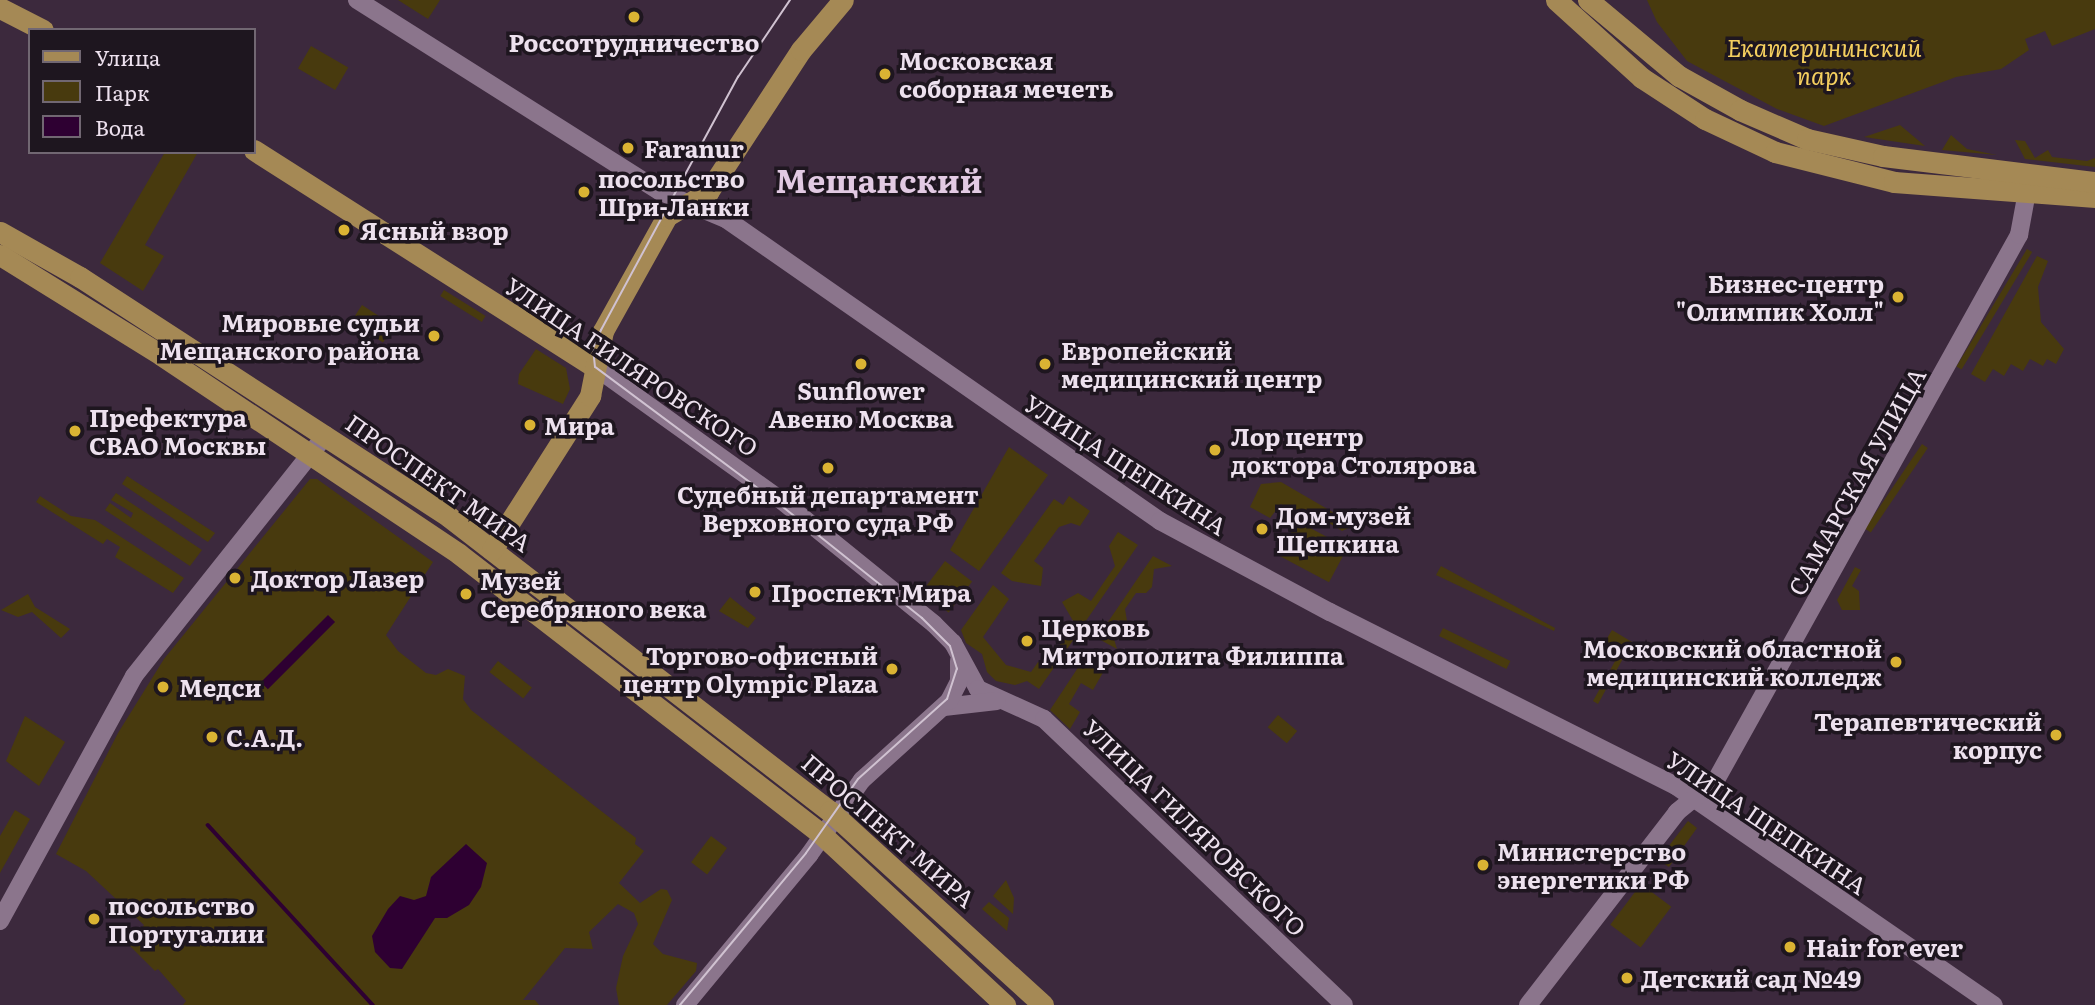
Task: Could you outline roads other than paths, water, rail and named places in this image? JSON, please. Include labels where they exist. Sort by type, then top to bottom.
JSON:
[{"type":"main road","points":[[492,550],[593,388],[603,331],[671,202],[708,192],[801,50],[843,0]]},
{"type":"main road","points":[[1556,0],[1642,78],[1713,123],[1775,152],[1864,177],[2029,184],[2095,182]]},
{"type":"main road","points":[[1588,0],[1670,70],[1770,125],[1856,152],[2095,197]]},
{"type":"main road","points":[[0,8],[39,28]]},
{"type":"main road","name":"УЛИЦА ГИЛЯРОВСКОГО","points":[[256,151],[595,367]]},
{"type":"main road","name":"ПРОСПЕКТ МИРА","points":[[0,232],[80,277],[326,435],[492,550],[836,816],[1043,1005]]},
{"type":"main road","name":"ПРОСПЕКТ МИРА","points":[[0,255],[312,454],[459,554],[822,835],[1004,1005]]},
{"type":"main road","points":[[565,347],[581,377],[576,418]]},
{"type":"street","name":"УЛИЦА ЩЕПКИНА","points":[[357,0],[671,202],[726,219],[1160,521],[1411,654],[1676,786],[1994,1005]]},
{"type":"street","name":"САМАРСКАЯ УЛИЦА","points":[[1528,1005],[1676,812],[1696,800],[1716,780],[2019,234],[2029,184]]},
{"type":"street","name":"УЛИЦА ГИЛЯРОВСКОГО","points":[[595,367],[813,525],[934,624],[958,654],[978,689],[1001,701],[1026,707],[1044,719],[1344,1005]]},
{"type":"street","points":[[0,921],[134,676],[326,435]]},
{"type":"street","points":[[685,1005],[822,835],[862,780],[944,707],[959,681],[958,654]]},
{"type":"street","name":"УЛИЦА ГИЛЯРОВСКОГО","points":[[944,707],[1001,701]]},
{"type":"water","points":[[328,615],[335,622],[268,689],[261,682]]},
{"type":"water","points":[[466,844],[487,863],[481,887],[469,905],[447,918],[435,918],[402,969],[390,968],[375,952],[372,936],[388,909],[400,896],[414,900],[426,896],[431,877]]},
{"type":"waterway","points":[[208,825],[373,1005]]},
{"type":"tram line","points":[[680,1005],[806,853],[858,779],[947,699],[957,669],[950,646],[922,618],[779,504],[595,367],[593,348],[601,330],[738,77],[790,0]]},
{"type":"place","name":"Россотрудничество","points":[[634,17]]},
{"type":"place","name":"Московская соборная мечеть","points":[[885,74]]},
{"type":"place","name":"Faranur","points":[[628,148]]},
{"type":"place","name":"посольство Шри-Ланки","points":[[584,192]]},
{"type":"place","name":"Ясный взор","points":[[344,230]]},
{"type":"place","name":"Бизнес-центр \"Олимпик Холл\"","points":[[1898,297]]},
{"type":"place","name":"Мировые судьи Мещанского района","points":[[434,336]]},
{"type":"place","name":"Sunflower Авеню Москва","points":[[861,364]]},
{"type":"place","name":"Европейский медицинский центр","points":[[1045,364]]},
{"type":"place","name":"Мира","points":[[530,425]]},
{"type":"place","name":"Префектура СВАО Москвы","points":[[75,431]]},
{"type":"place","name":"Лор центр доктора Столярова","points":[[1215,450]]},
{"type":"place","name":"Судебный департамент Верховного суда РФ","points":[[828,468]]},
{"type":"place","name":"Дом-музей Щепкина","points":[[1262,529]]},
{"type":"place","name":"Доктор Лазер","points":[[235,578]]},
{"type":"place","name":"Проспект Мира","points":[[755,592]]},
{"type":"place","name":"Музей Серебряного века","points":[[466,594]]},
{"type":"place","name":"Церковь Митрополита Филиппа","points":[[1027,641]]},
{"type":"place","name":"Московский областной медицинский колледж","points":[[1896,662]]},
{"type":"place","name":"Торгово-офисный центр Olympic Plaza","points":[[892,669]]},
{"type":"place","name":"Медси","points":[[163,687]]},
{"type":"place","name":"Терапевтический корпус","points":[[2056,735]]},
{"type":"place","name":"С.А.Д.","points":[[212,737]]},
{"type":"place","name":"Министерство энергетики РФ","points":[[1483,865]]},
{"type":"place","name":"посольство Португалии","points":[[94,919]]},
{"type":"place","name":"Hair for ever","points":[[1790,947]]},
{"type":"place","name":"Детский сад №49","points":[[1627,978]]},
{"type":"district","name":"Мещанский","points":[[879,179]]},
{"type":"park label","name":"Екатерининский парк","points":[[1824,61]]}]
